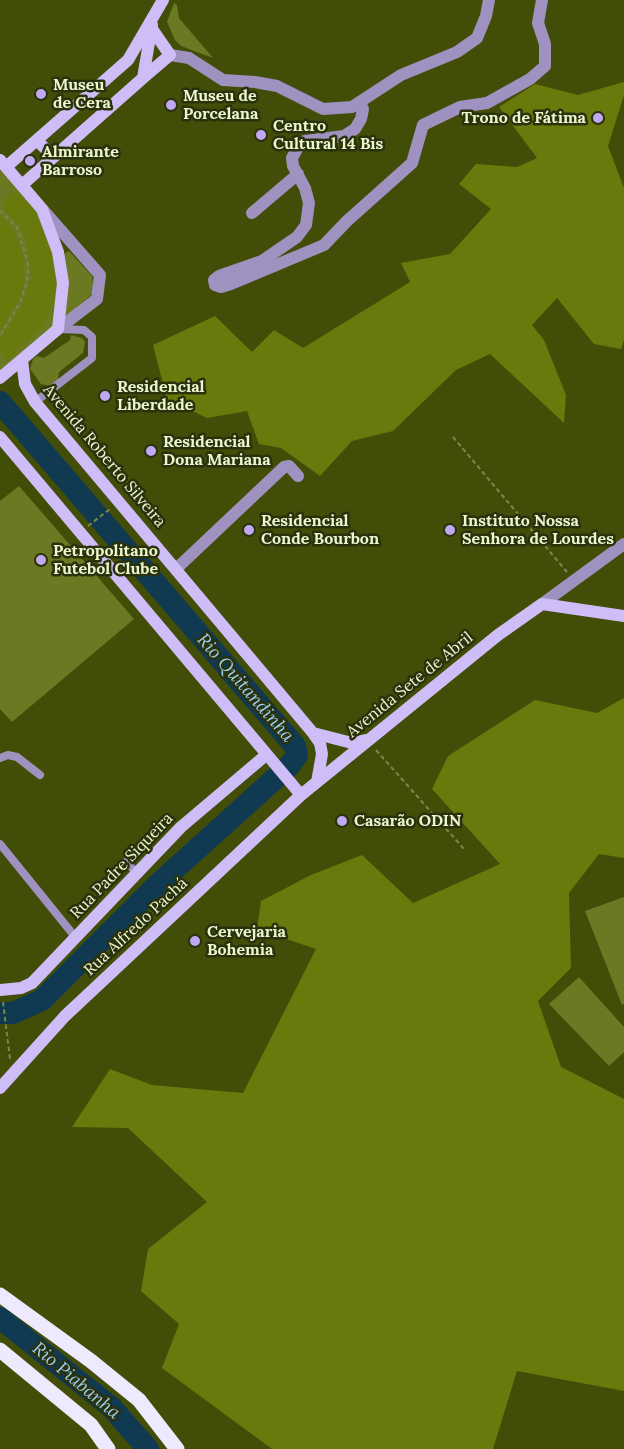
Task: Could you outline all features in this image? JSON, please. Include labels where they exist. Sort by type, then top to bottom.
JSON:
[{"type":"main road","points":[[2,376],[57,329],[62,302],[62,268],[42,209],[3,163],[37,140],[128,60],[163,0]]},
{"type":"main road","points":[[142,78],[154,15]]},
{"type":"main road","points":[[22,184],[170,55],[152,29]]},
{"type":"main road","points":[[37,140],[53,157]]},
{"type":"main road","name":"Avenida Roberto Silveira","points":[[22,360],[24,384],[35,402],[320,743],[322,754],[317,782]]},
{"type":"main road","points":[[0,437],[301,795]]},
{"type":"main road","points":[[542,604],[624,616]]},
{"type":"main road","name":"Avenida Sete de Abril","points":[[301,795],[498,635],[542,604]]},
{"type":"main road","points":[[313,733],[352,743],[368,740]]},
{"type":"main road","name":"Rua Padre Siqueira","points":[[1,990],[32,983],[182,826],[268,757]]},
{"type":"main road","name":"Rua Alfredo Pachá","points":[[0,1088],[65,1016],[301,795]]},
{"type":"main road","points":[[0,1295],[91,1360],[139,1400],[177,1449]]},
{"type":"main road","points":[[0,1350],[91,1425],[108,1449]]},
{"type":"street","points":[[170,55],[189,58],[223,81],[255,82],[277,87],[323,109],[352,106],[401,75],[457,52],[477,38],[486,16],[489,0]]},
{"type":"street","points":[[360,102],[363,109],[361,119],[355,129],[344,136],[305,141],[292,158],[305,188],[309,213],[306,225],[297,237],[262,261],[219,276],[214,280],[215,285],[221,287],[231,284],[324,245],[346,221],[412,163],[423,125],[460,107],[487,103],[530,80],[544,66],[545,44],[538,23],[542,0]]},
{"type":"street","points":[[252,213],[298,174]]},
{"type":"street","points":[[42,209],[100,275],[97,299],[57,329]]},
{"type":"street","points":[[176,569],[284,467],[289,466],[298,476]]},
{"type":"street","points":[[542,604],[624,544]]},
{"type":"lane","points":[[35,402],[92,358],[92,337],[84,330],[57,329]]},
{"type":"lane","points":[[0,758],[17,757],[40,775]]},
{"type":"lane","points":[[0,844],[76,938]]},
{"type":"lane","points":[[126,862],[137,873]]},
{"type":"path","points":[[0,210],[18,229],[28,264],[27,282],[20,303],[0,336]]},
{"type":"path","points":[[453,436],[575,581]]},
{"type":"path","points":[[79,533],[119,501]]},
{"type":"path","points":[[368,740],[464,849]]},
{"type":"path","points":[[1,990],[12,1073]]},
{"type":"green space","points":[[174,3],[177,5],[179,18],[213,58],[181,46],[175,40],[167,22]]},
{"type":"green space","points":[[624,82],[624,95],[608,146],[624,188],[624,340],[621,349],[594,344],[557,298],[532,325],[544,340],[566,395],[564,423],[490,354],[456,370],[393,431],[352,441],[320,476],[281,448],[259,444],[247,411],[207,418],[167,399],[153,345],[215,316],[252,352],[274,330],[303,348],[410,282],[401,263],[450,254],[491,209],[459,184],[476,164],[517,167],[537,158],[499,107],[535,84],[578,95]]},
{"type":"green space","points":[[0,164],[41,211],[62,283],[55,329],[0,377]]},
{"type":"green space","points":[[17,191],[35,212],[50,250],[56,282],[54,300],[43,326],[6,361],[0,349],[0,340],[24,303],[32,277],[27,242],[19,225],[3,208],[8,196]]},
{"type":"green space","points":[[0,216],[12,228],[24,259],[24,271],[21,295],[0,330]]},
{"type":"green space","points":[[69,251],[92,276],[93,285],[92,294],[67,316],[65,315],[69,284],[64,254]]},
{"type":"green space","points":[[71,335],[82,338],[85,342],[83,353],[59,372],[55,384],[49,386],[41,384],[30,369],[33,359],[37,356],[44,358],[70,340]]},
{"type":"green space","name":"Petropolitano Futebol Clube","points":[[19,486],[134,619],[12,722],[0,709],[0,501]]},
{"type":"green space","points":[[624,698],[624,858],[599,854],[569,893],[571,968],[538,1001],[561,1067],[624,1099],[624,1391],[517,1371],[493,1449],[272,1449],[162,1368],[179,1324],[141,1291],[148,1249],[207,1202],[128,1128],[72,1127],[110,1069],[152,1085],[243,1093],[316,949],[257,929],[261,901],[311,875],[362,855],[413,903],[500,864],[432,789],[448,756],[535,700],[597,713]]},
{"type":"green space","points":[[624,897],[624,1004],[622,1005],[585,911]]},
{"type":"green space","points":[[579,977],[624,1027],[624,1052],[609,1066],[549,1004]]},
{"type":"waterway","name":"Rio Quitandinha","points":[[0,402],[295,746],[297,755],[290,765],[155,887],[42,1000],[13,1013],[0,1013]]},
{"type":"waterway","name":"Rio Piabanha","points":[[0,1318],[111,1407],[148,1449]]},
{"type":"place","name":"Museu de Cera","points":[[41,94]]},
{"type":"place","name":"Museu de Porcelana","points":[[171,105]]},
{"type":"place","name":"Trono de Fátima","points":[[598,118]]},
{"type":"place","name":"Centro Cultural 14 Bis","points":[[261,135]]},
{"type":"place","name":"Almirante Barroso","points":[[30,161]]},
{"type":"place","name":"Residencial Liberdade","points":[[105,396]]},
{"type":"place","name":"Residencial Dona Mariana","points":[[151,451]]},
{"type":"place","name":"Residencial Conde Bourbon","points":[[249,530]]},
{"type":"place","name":"Instituto Nossa Senhora de Lourdes","points":[[450,530]]},
{"type":"place","name":"Petropolitano Futebol Clube","points":[[41,560]]},
{"type":"place","name":"Casarão ODIN","points":[[342,821]]},
{"type":"place","name":"Cervejaria Bohemia","points":[[195,941]]}]
